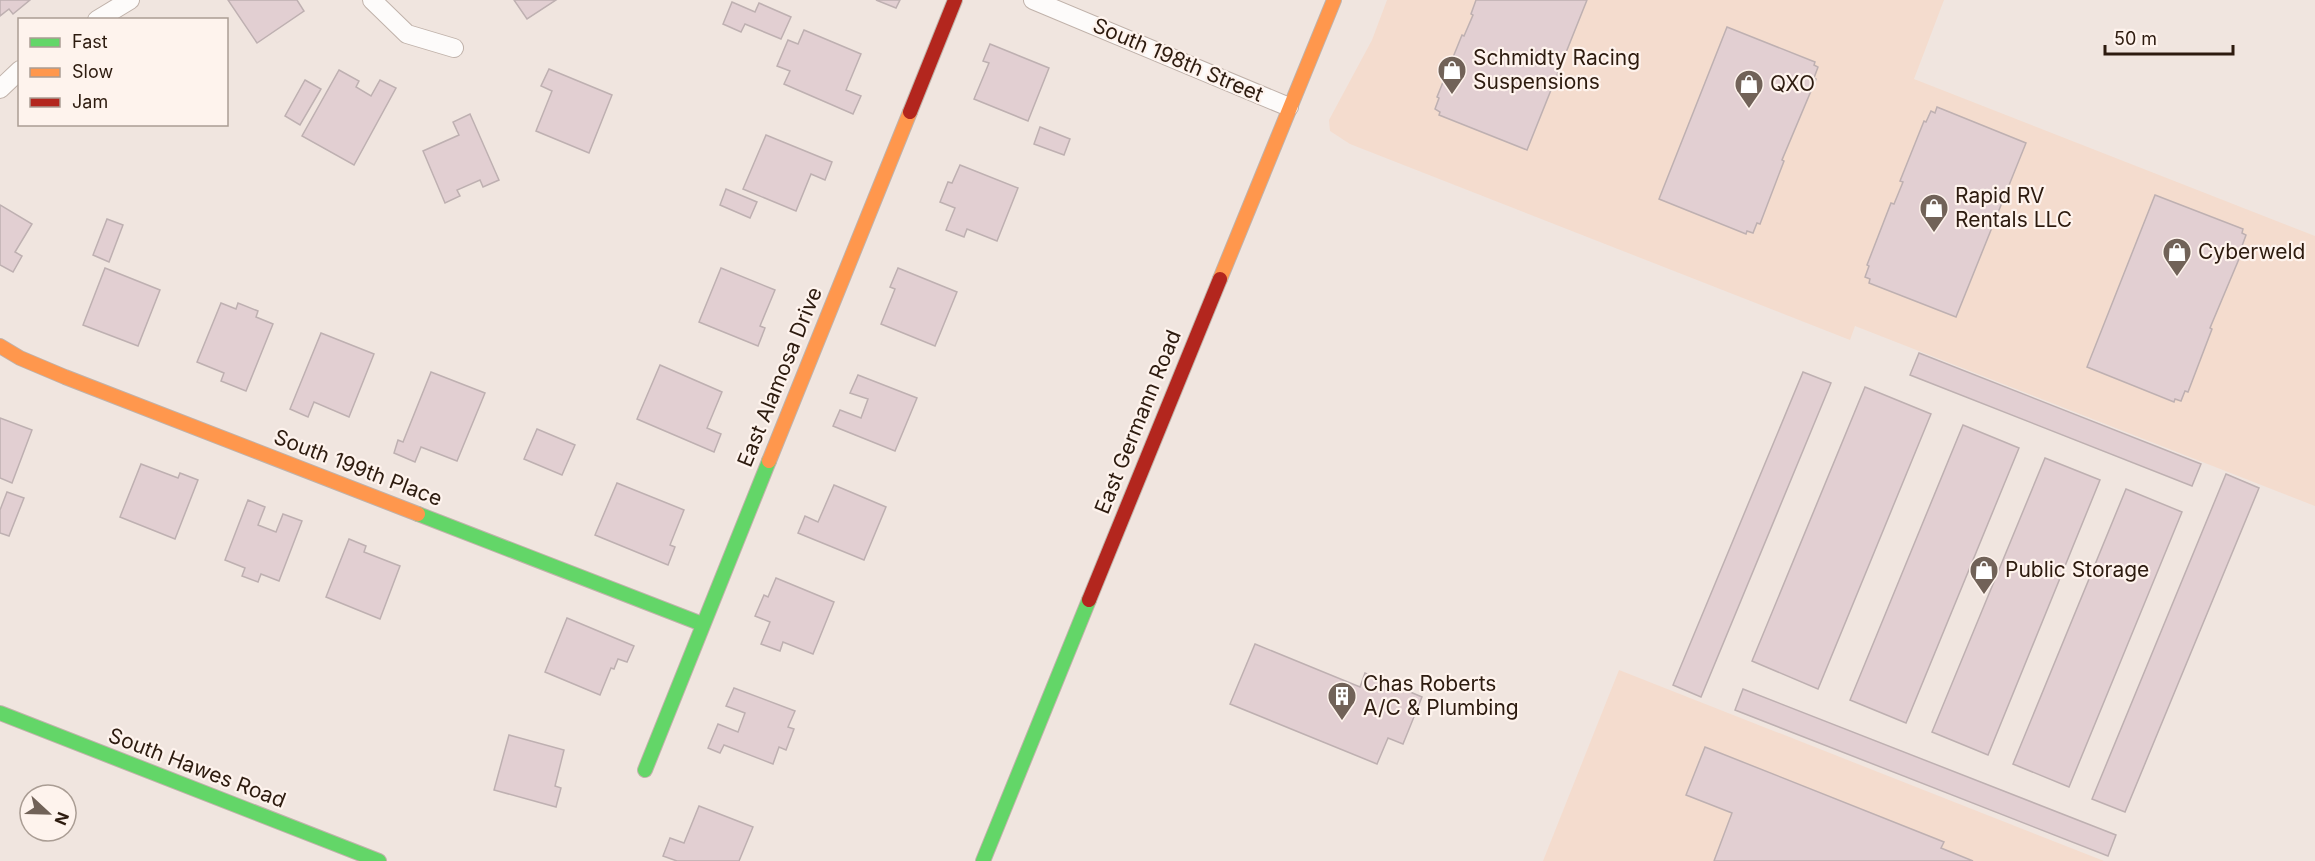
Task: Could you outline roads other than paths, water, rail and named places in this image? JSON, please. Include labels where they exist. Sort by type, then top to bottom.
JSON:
[{"type":"street","points":[[100,18],[130,0]]},
{"type":"street","points":[[372,0],[407,34],[454,48]]},
{"type":"street","name":"East Alamosa Drive","points":[[645,770],[955,0]]},
{"type":"street","name":"South 198th Street","points":[[1033,0],[1289,107]]},
{"type":"street","name":"East Germann Road","points":[[983,861],[1334,0]]},
{"type":"street","points":[[0,89],[18,72]]},
{"type":"street","name":"South 199th Place","points":[[0,346],[20,358],[65,377],[702,624]]},
{"type":"street","name":"South Hawes Road","points":[[0,713],[379,861]]},
{"type":"place","name":"Schmidty Racing Suspensions","points":[[1452,96]]},
{"type":"place","name":"QXO","points":[[1749,110]]},
{"type":"place","name":"Rapid RV Rentals LLC","points":[[1934,234]]},
{"type":"place","name":"Cyberweld","points":[[2177,278]]},
{"type":"place","name":"Public Storage","points":[[1984,596]]},
{"type":"place","name":"Chas Roberts A/C & Plumbing","points":[[1342,722]]}]
